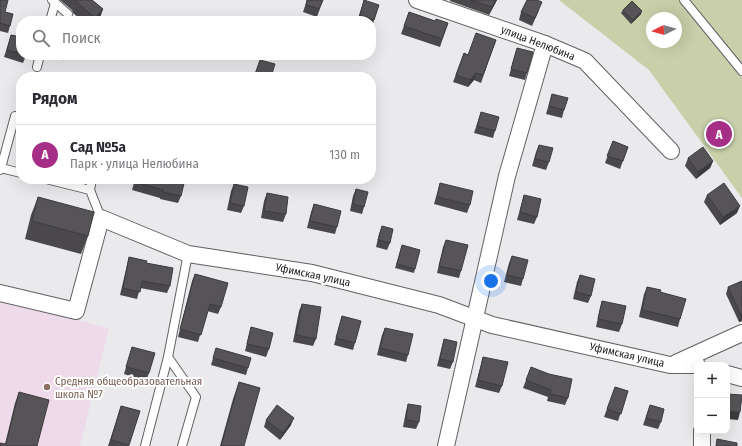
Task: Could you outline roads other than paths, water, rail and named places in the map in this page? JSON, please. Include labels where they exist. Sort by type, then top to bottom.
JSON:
[{"type":"street","name":"улица Нелюбина","points":[[417,0],[545,44],[585,61],[671,151]]},
{"type":"street","points":[[446,446],[507,176],[545,44]]},
{"type":"street","points":[[0,293],[76,311],[101,218]]},
{"type":"street","name":"Уфимская улица","points":[[101,218],[188,254],[312,273],[439,305],[492,325],[670,365],[694,366]]},
{"type":"street","points":[[670,365],[742,333]]},
{"type":"street","points":[[730,375],[742,378]]},
{"type":"street","points":[[702,434],[702,446]]},
{"type":"lane","points":[[684,0],[742,71]]},
{"type":"lane","points":[[53,1],[68,14]]},
{"type":"lane","points":[[51,16],[53,1]]},
{"type":"lane","points":[[37,67],[39,60]]},
{"type":"lane","points":[[16,116],[1,169],[16,172]]},
{"type":"lane","points":[[66,184],[90,190]]},
{"type":"lane","points":[[91,184],[90,190],[101,218]]},
{"type":"lane","points":[[145,446],[168,357],[188,254]]},
{"type":"lane","points":[[168,357],[196,397],[182,446]]},
{"type":"place","name":"Сад №5а","points":[[719,134]]},
{"type":"place","name":"Средняя общеобразовательная школа №7","points":[[47,387]]}]
